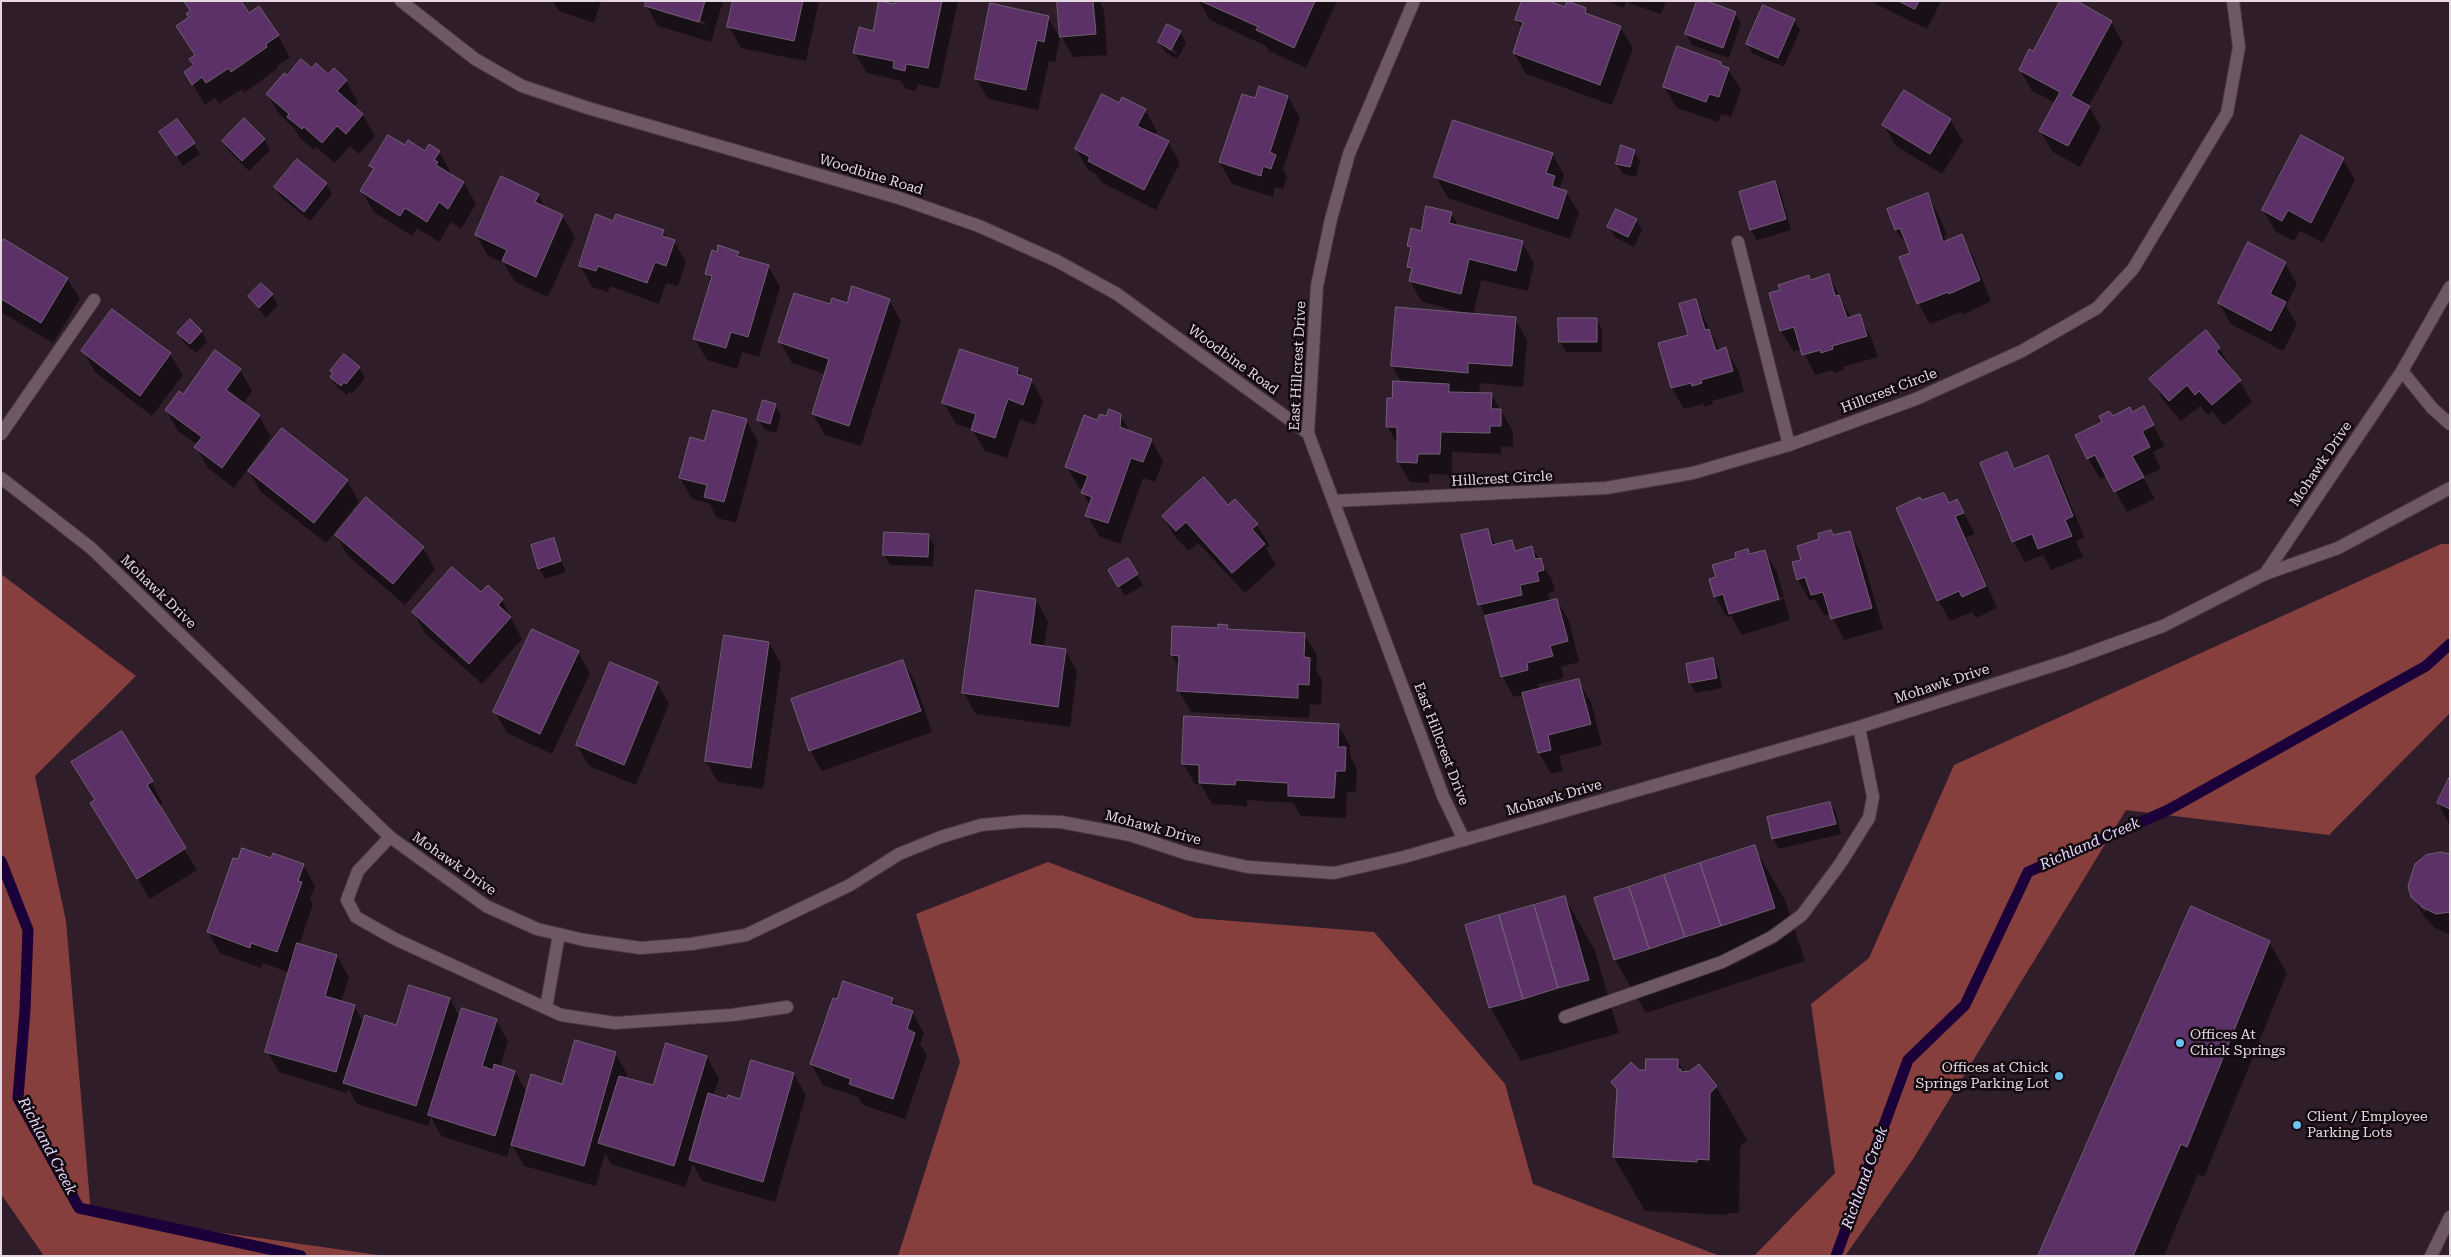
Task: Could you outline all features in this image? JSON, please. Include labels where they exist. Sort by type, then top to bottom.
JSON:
[{"type":"street","name":"Woodbine Road","points":[[401,1],[475,60],[522,86],[588,108],[899,198],[979,226],[1057,261],[1117,294],[1308,433]]},
{"type":"street","name":"East Hillcrest Drive","points":[[1414,1],[1349,154],[1331,219],[1317,286],[1308,433],[1443,796],[1464,840]]},
{"type":"street","name":"Hillcrest Circle","points":[[1334,501],[1606,488],[1693,473],[1789,445],[1925,395],[2022,351],[2097,308],[2133,269],[2227,113],[2239,46],[2234,1]]},
{"type":"street","points":[[1738,242],[1789,445]]},
{"type":"street","name":"Mohawk Drive","points":[[2264,574],[2402,370],[2450,287]]},
{"type":"street","points":[[1,434],[94,300]]},
{"type":"street","points":[[2402,370],[2432,408],[2450,424]]},
{"type":"street","name":"Mohawk Drive","points":[[1,478],[91,548],[390,837],[486,906],[537,928],[559,934],[584,940],[641,948],[691,944],[746,935],[805,909],[850,885],[899,854],[933,840],[981,825],[1015,822],[1062,822],[1130,835],[1188,854],[1248,867],[1334,873],[1404,857],[1859,727],[2067,661],[2163,626],[2264,574],[2338,548],[2450,488]]},
{"type":"street","points":[[1565,1017],[1722,962],[1772,936],[1802,914],[1840,864],[1869,818],[1873,797],[1859,727]]},
{"type":"street","points":[[390,837],[358,871],[347,900],[356,917],[395,939],[561,1015],[615,1023],[732,1015],[787,1007]]},
{"type":"street","points":[[546,1008],[559,934]]},
{"type":"street","points":[[2431,1256],[2450,1217]]},
{"type":"shaded area","points":[[2441,544],[2450,544],[2450,713],[2329,835],[2126,810],[1913,1159],[1845,1256],[1754,1256],[1835,1173],[1811,1004],[1869,958],[1954,765]]},
{"type":"shaded area","points":[[1,574],[136,676],[35,776],[66,921],[91,1214],[385,1256],[44,1256],[1,1194]]},
{"type":"shaded area","points":[[1048,862],[1195,918],[1374,932],[1505,1084],[1533,1184],[1720,1256],[898,1256],[960,1062],[916,914]]},
{"type":"building","points":[[184,1],[241,1],[249,13],[259,6],[279,35],[266,44],[267,47],[231,72],[229,68],[206,83],[202,77],[192,85],[184,72],[194,65],[189,59],[195,55],[176,26],[189,17],[186,14],[190,11]]},
{"type":"building","points":[[646,1],[705,1],[699,22],[645,6]]},
{"type":"building","points":[[733,1],[803,1],[794,41],[727,27]]},
{"type":"building","points":[[879,1],[895,4],[896,1],[942,1],[928,68],[906,64],[905,71],[893,68],[894,61],[853,53],[859,27],[873,31]]},
{"type":"building","points":[[1057,1],[1093,1],[1096,34],[1060,37]]},
{"type":"building","points":[[1201,1],[1315,1],[1294,48],[1256,30],[1258,27]]},
{"type":"building","points":[[1522,1],[1549,1],[1565,7],[1567,1],[1586,8],[1585,13],[1621,26],[1600,85],[1513,53],[1523,22],[1515,20]]},
{"type":"building","points":[[1697,1],[1707,1],[1736,12],[1723,48],[1685,34]]},
{"type":"building","points":[[1899,1],[1919,1],[1915,9]]},
{"type":"building","points":[[2060,1],[2077,1],[2112,21],[2071,96],[2090,106],[2068,146],[2039,131],[2060,92],[2019,70],[2029,49],[2033,51]]},
{"type":"building","points":[[990,3],[1049,16],[1044,42],[1037,40],[1026,90],[975,79]]},
{"type":"building","points":[[1763,5],[1795,19],[1778,58],[1746,44]]},
{"type":"building","points":[[1167,24],[1181,31],[1171,50],[1158,42]]},
{"type":"building","points":[[1677,46],[1721,62],[1721,65],[1729,68],[1719,97],[1709,94],[1706,102],[1663,87]]},
{"type":"building","points":[[301,59],[312,68],[316,63],[328,74],[334,68],[347,80],[337,91],[363,114],[346,134],[337,126],[322,143],[304,127],[302,129],[287,117],[289,114],[266,94],[284,73],[287,75]]},
{"type":"building","points":[[1259,86],[1288,96],[1270,152],[1276,155],[1271,169],[1263,166],[1261,176],[1219,162],[1242,94],[1255,98]]},
{"type":"building","points":[[1904,90],[1951,119],[1930,154],[1882,125]]},
{"type":"building","points":[[1102,94],[1119,103],[1122,97],[1146,109],[1137,126],[1169,141],[1144,190],[1088,161],[1090,157],[1075,149]]},
{"type":"building","points":[[244,118],[265,139],[242,161],[222,141]]},
{"type":"building","points":[[177,119],[195,143],[176,156],[159,132]]},
{"type":"building","points":[[1453,120],[1553,153],[1546,173],[1555,176],[1552,186],[1567,191],[1558,219],[1434,177]]},
{"type":"building","points":[[388,135],[405,145],[408,140],[425,151],[429,144],[440,151],[434,160],[438,162],[436,165],[464,182],[448,209],[439,202],[427,222],[405,208],[400,216],[360,191],[374,168],[369,166]]},
{"type":"building","points":[[2301,135],[2344,158],[2311,223],[2288,210],[2282,221],[2262,210]]},
{"type":"building","points":[[1621,145],[1635,150],[1630,167],[1616,164]]},
{"type":"building","points":[[297,159],[327,183],[304,212],[274,187]]},
{"type":"building","points":[[501,176],[539,194],[535,202],[563,215],[536,277],[502,261],[507,250],[475,235]]},
{"type":"building","points":[[1775,181],[1786,219],[1750,230],[1739,192]]},
{"type":"building","points":[[1928,193],[1943,242],[1962,234],[1980,280],[1949,294],[1948,292],[1917,304],[1899,257],[1910,253],[1900,228],[1895,230],[1887,209]]},
{"type":"building","points":[[1426,206],[1452,212],[1449,223],[1523,241],[1516,271],[1469,259],[1461,294],[1409,281],[1412,268],[1407,267],[1411,247],[1407,246],[1411,228],[1421,231]]},
{"type":"building","points":[[1616,209],[1637,219],[1628,237],[1607,227]]},
{"type":"building","points":[[596,214],[613,221],[616,214],[664,230],[662,236],[675,240],[666,266],[655,262],[647,283],[598,266],[596,271],[579,266]]},
{"type":"building","points":[[4,239],[68,278],[41,323],[1,299],[1,243]]},
{"type":"building","points":[[2248,242],[2286,262],[2270,294],[2286,302],[2271,331],[2218,303]]},
{"type":"building","points":[[718,245],[739,252],[737,256],[769,265],[748,337],[731,332],[726,348],[693,339],[712,276],[705,274],[712,250],[717,252]]},
{"type":"building","points":[[1829,274],[1835,296],[1839,295],[1847,318],[1860,314],[1867,336],[1832,346],[1833,349],[1821,353],[1821,350],[1802,355],[1794,327],[1780,331],[1769,293],[1780,290],[1778,285],[1809,275],[1810,280]]},
{"type":"building","points":[[261,283],[273,294],[259,308],[248,296]]},
{"type":"building","points":[[852,286],[890,299],[849,426],[812,414],[829,359],[778,342],[794,293],[830,304],[832,298],[847,303]]},
{"type":"building","points":[[1696,299],[1705,330],[1709,329],[1716,351],[1726,347],[1733,371],[1701,380],[1702,383],[1692,386],[1691,383],[1671,388],[1658,343],[1688,335],[1679,304]]},
{"type":"building","points":[[1396,307],[1516,317],[1512,366],[1468,363],[1468,373],[1391,366]]},
{"type":"building","points":[[112,309],[171,353],[140,396],[81,351]]},
{"type":"building","points":[[1558,318],[1597,318],[1597,342],[1559,342]]},
{"type":"building","points":[[190,319],[202,331],[190,344],[177,333]]},
{"type":"building","points":[[2206,330],[2220,348],[2216,351],[2241,380],[2212,405],[2199,391],[2195,395],[2187,385],[2169,401],[2149,379]]},
{"type":"building","points":[[960,349],[1018,368],[1017,374],[1032,379],[1023,405],[1008,399],[995,438],[971,430],[976,414],[942,403]]},
{"type":"building","points":[[215,350],[241,369],[226,390],[260,415],[222,468],[194,447],[202,437],[165,410],[179,391],[183,394]]},
{"type":"building","points":[[344,354],[360,367],[346,384],[344,382],[341,386],[330,377],[333,373],[330,371]]},
{"type":"building","points":[[1393,381],[1449,384],[1449,392],[1492,393],[1491,409],[1501,409],[1501,426],[1490,426],[1490,433],[1441,432],[1440,454],[1418,454],[1417,463],[1397,462],[1397,427],[1386,427],[1387,398],[1392,398]]},
{"type":"building","points":[[763,400],[776,404],[770,424],[757,420]]},
{"type":"building","points":[[2144,406],[2154,425],[2142,431],[2150,447],[2132,456],[2144,477],[2114,492],[2095,455],[2087,459],[2075,435],[2102,422],[2099,416],[2109,411],[2113,416],[2130,407],[2132,412]]},
{"type":"building","points":[[1109,409],[1121,414],[1120,427],[1152,439],[1143,462],[1131,458],[1108,523],[1085,516],[1092,497],[1081,493],[1088,476],[1065,467],[1084,415],[1097,420],[1100,414],[1106,416]]},
{"type":"building","points":[[713,410],[747,419],[724,502],[704,497],[707,485],[679,478],[690,437],[704,441]]},
{"type":"building","points":[[282,428],[348,480],[314,523],[248,471]]},
{"type":"building","points":[[2007,452],[2014,469],[2048,455],[2073,516],[2065,520],[2072,536],[2038,549],[2032,534],[2012,542],[1980,463]]},
{"type":"building","points":[[1204,477],[1228,505],[1235,499],[1258,524],[1252,529],[1265,544],[1232,573],[1186,522],[1176,531],[1162,516]]},
{"type":"building","points":[[1944,493],[1949,503],[1957,499],[1964,513],[1955,516],[1986,586],[1962,597],[1959,591],[1937,601],[1896,508],[1920,497],[1921,500]]},
{"type":"building","points":[[366,497],[424,547],[393,584],[335,535]]},
{"type":"building","points":[[1488,529],[1492,545],[1512,540],[1515,551],[1532,546],[1535,559],[1541,558],[1544,570],[1537,572],[1539,581],[1520,585],[1522,595],[1478,605],[1461,535]]},
{"type":"building","points":[[1831,530],[1833,535],[1850,531],[1872,608],[1831,619],[1823,592],[1811,595],[1805,577],[1797,580],[1792,562],[1801,560],[1797,546],[1819,539],[1818,534]]},
{"type":"building","points":[[884,532],[929,534],[928,557],[883,555]]},
{"type":"building","points":[[554,538],[561,561],[538,569],[531,545]]},
{"type":"building","points":[[1748,549],[1749,554],[1765,550],[1779,599],[1729,614],[1723,594],[1714,597],[1709,579],[1716,577],[1712,565],[1736,558],[1735,553]]},
{"type":"building","points":[[1128,558],[1138,574],[1118,587],[1108,570]]},
{"type":"building","points":[[452,567],[481,592],[488,585],[503,599],[498,605],[511,617],[469,664],[412,612]]},
{"type":"building","points":[[976,590],[1036,599],[1030,644],[1066,649],[1058,707],[962,693]]},
{"type":"building","points":[[1557,599],[1568,641],[1550,646],[1553,656],[1527,663],[1528,670],[1501,677],[1485,616]]},
{"type":"building","points":[[1218,624],[1228,625],[1227,629],[1305,633],[1304,657],[1310,658],[1309,685],[1298,684],[1298,698],[1177,691],[1179,656],[1171,655],[1172,626],[1218,628]]},
{"type":"building","points":[[532,629],[579,651],[540,734],[493,712]]},
{"type":"building","points":[[724,635],[769,642],[751,768],[705,761]]},
{"type":"building","points":[[1713,658],[1717,678],[1689,683],[1686,664]]},
{"type":"building","points":[[903,660],[921,711],[809,751],[791,699]]},
{"type":"building","points":[[610,662],[658,682],[624,765],[576,745]]},
{"type":"building","points":[[1579,679],[1591,724],[1548,735],[1551,750],[1538,753],[1522,693]]},
{"type":"building","points":[[1184,716],[1339,724],[1338,747],[1346,747],[1345,771],[1336,771],[1334,798],[1288,796],[1288,783],[1236,780],[1235,785],[1199,783],[1199,765],[1182,764]]},
{"type":"building","points":[[122,731],[153,781],[147,785],[186,848],[137,879],[90,803],[95,800],[71,762]]},
{"type":"building","points":[[2450,776],[2450,809],[2437,803]]},
{"type":"building","points":[[1830,802],[1836,824],[1772,839],[1767,817]]},
{"type":"building","points":[[1755,845],[1775,908],[1721,926],[1700,863]]},
{"type":"building","points":[[242,848],[271,858],[273,853],[304,864],[298,881],[302,882],[277,952],[251,943],[250,948],[207,932],[233,858],[238,859]]},
{"type":"building","points":[[2441,852],[2450,854],[2450,912],[2436,914],[2422,907],[2411,897],[2408,886],[2415,864],[2426,855]]},
{"type":"building","points":[[1700,863],[1721,926],[1685,937],[1664,875]]},
{"type":"building","points":[[1664,875],[1685,937],[1649,949],[1629,887]]},
{"type":"building","points":[[1629,887],[1649,949],[1614,960],[1594,898]]},
{"type":"building","points":[[1565,896],[1589,980],[1558,988],[1534,905]]},
{"type":"building","points":[[1534,905],[1558,988],[1523,999],[1499,915]]},
{"type":"building","name":"Offices At Chick Springs","points":[[2191,906],[2270,941],[2187,1147],[2181,1144],[2133,1256],[2038,1256]]},
{"type":"building","points":[[1499,915],[1523,999],[1489,1008],[1465,925]]},
{"type":"building","points":[[297,943],[337,955],[325,996],[355,1005],[336,1072],[265,1052]]},
{"type":"building","points":[[843,981],[893,998],[891,1004],[913,1011],[907,1029],[915,1033],[893,1099],[849,1084],[851,1079],[810,1064],[833,998],[837,999]]},
{"type":"building","points":[[409,985],[450,998],[416,1106],[343,1083],[365,1015],[396,1025]]},
{"type":"building","points":[[462,1008],[497,1019],[482,1066],[493,1070],[494,1064],[515,1071],[495,1136],[428,1115]]},
{"type":"building","points":[[575,1040],[616,1052],[584,1166],[511,1145],[531,1074],[562,1084]]},
{"type":"building","points":[[666,1043],[707,1056],[674,1166],[598,1143],[619,1076],[653,1085]]},
{"type":"building","points":[[1646,1059],[1678,1059],[1678,1069],[1681,1069],[1681,1072],[1690,1071],[1699,1064],[1717,1086],[1710,1093],[1709,1160],[1697,1159],[1697,1162],[1613,1157],[1617,1089],[1611,1082],[1631,1062],[1639,1070],[1645,1070]]},
{"type":"building","points":[[751,1060],[794,1073],[763,1182],[689,1160],[708,1093],[727,1099],[728,1095],[740,1099]]},
{"type":"waterway","name":"Richland Creek","points":[[1836,1256],[1908,1060],[1965,1005],[2028,872],[2168,810],[2426,666],[2450,644]]},
{"type":"waterway","name":"Richland Creek","points":[[1,861],[28,930],[25,1010],[18,1098],[79,1208],[301,1256]]},
{"type":"place","name":"Offices At Chick Springs","points":[[2180,1043]]},
{"type":"place","name":"Offices at Chick Springs Parking Lot","points":[[2059,1076]]},
{"type":"place","name":"Client / Employee Parking Lots","points":[[2297,1125]]}]
